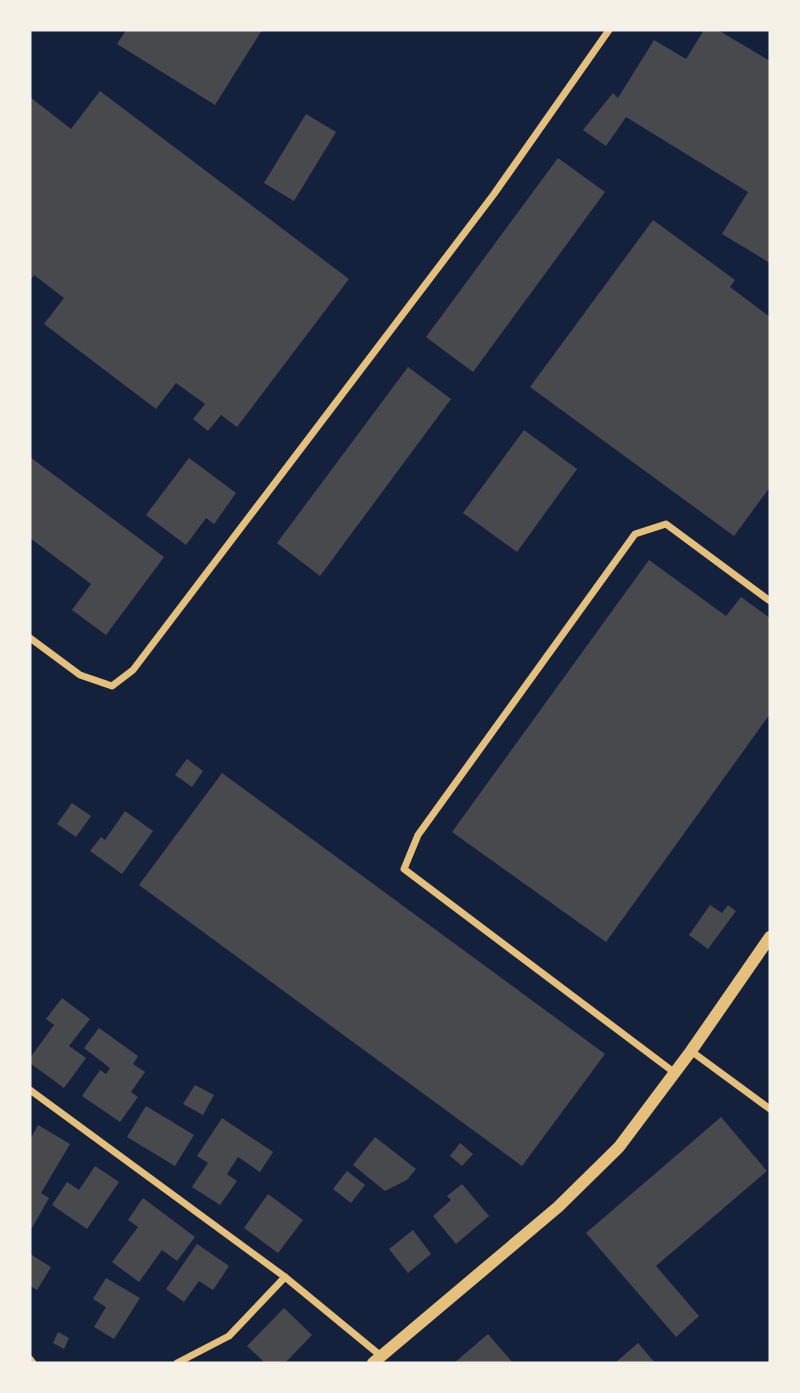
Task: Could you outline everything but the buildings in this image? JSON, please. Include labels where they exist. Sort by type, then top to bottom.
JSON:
[{"type":"main road","points":[[377,1360],[558,1207],[620,1147],[770,937]]},
{"type":"street","points":[[30,638],[80,675],[112,686],[133,670],[494,194],[609,30]]},
{"type":"street","points":[[675,1073],[404,869],[418,835],[635,534],[666,524],[770,601]]},
{"type":"street","points":[[691,1051],[770,1109]]},
{"type":"street","points":[[30,1090],[285,1277],[377,1360]]},
{"type":"street","points":[[177,1363],[229,1336],[285,1277]]},
{"type":"street","points":[[30,1359],[33,1363]]}]
